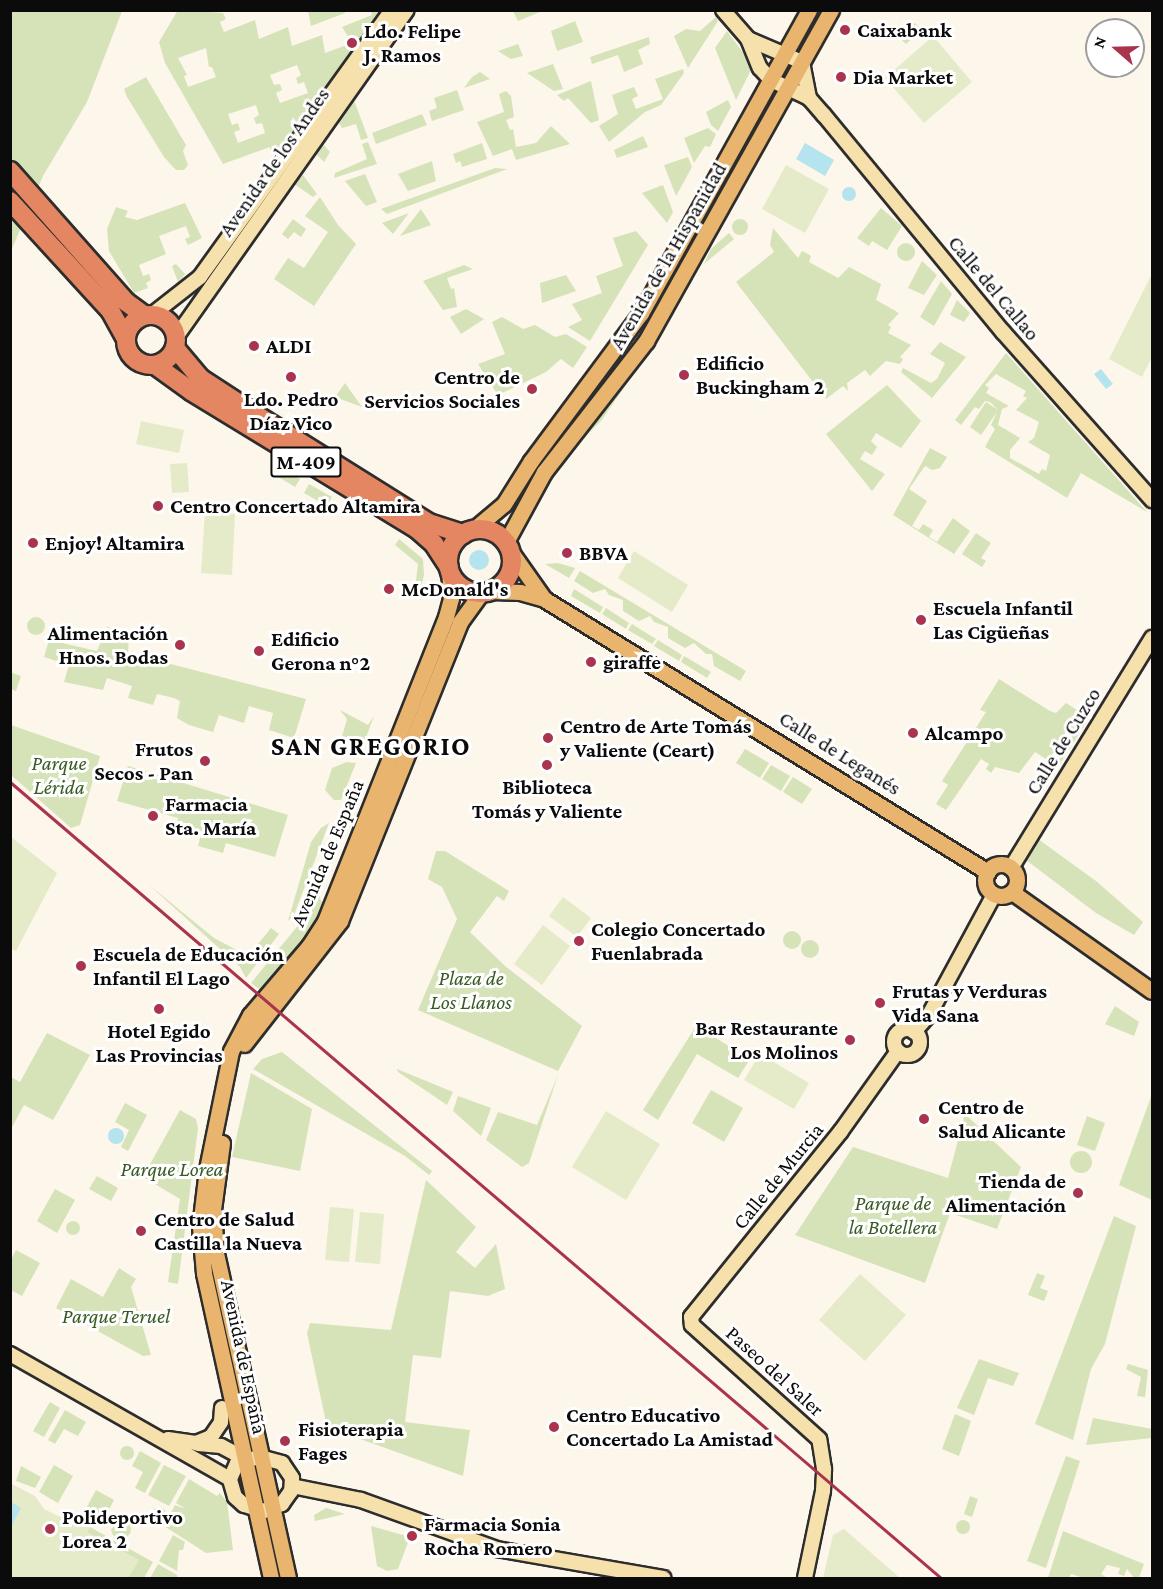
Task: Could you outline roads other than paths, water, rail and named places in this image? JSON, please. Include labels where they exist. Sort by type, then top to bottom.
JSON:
[{"type":"highway","name":"M-409","points":[[10,171],[126,302],[149,315],[168,322],[175,342],[200,378],[429,523],[468,532],[485,529],[509,547]]},
{"type":"highway","name":"M-409","points":[[10,201],[110,310],[125,337],[131,356],[138,362],[155,365],[191,391],[412,525],[434,544],[457,583],[487,592]]},
{"type":"highway","points":[[125,337],[128,327],[149,315]]},
{"type":"highway","points":[[155,365],[166,359],[175,342]]},
{"type":"highway","points":[[449,567],[451,549],[468,532]]},
{"type":"highway","points":[[487,592],[509,575],[509,547]]},
{"type":"main road","name":"Avenida de la Hispanidad","points":[[468,532],[504,504],[531,461],[641,314],[809,10]]},
{"type":"main road","name":"Avenida de la Hispanidad","points":[[509,547],[544,472],[646,341],[831,10]]},
{"type":"main road","name":"Calle de Leganés","points":[[509,547],[544,599]]},
{"type":"main road","name":"Avenida de España","points":[[271,1578],[204,1273],[200,1227],[227,1064],[250,1015],[309,946],[325,921],[446,616],[452,598],[449,567]]},
{"type":"main road","name":"Calle de Leganés","points":[[487,592],[519,592],[544,599],[988,872]]},
{"type":"main road","name":"Avenida de España","points":[[288,1578],[228,1317],[214,1232],[215,1187],[237,1067],[247,1038],[319,952],[340,921],[460,622],[487,592]]},
{"type":"main road","points":[[1012,892],[1017,882],[1011,868],[998,865],[988,872],[985,882],[994,895],[1012,892],[1152,992]]},
{"type":"street","name":"Avenida de los Andes","points":[[149,315],[200,277],[392,10]]},
{"type":"street","name":"Avenida de los Andes","points":[[175,342],[407,10]]},
{"type":"street","name":"Calle del Callao","points":[[723,10],[748,39],[760,68],[771,80],[787,90],[808,98],[1009,339],[1152,500]]},
{"type":"street","name":"Calle del Callao","points":[[748,39],[802,62]]},
{"type":"street","points":[[773,114],[793,101],[808,98],[802,62]]},
{"type":"street","name":"Calle de Cuzco","points":[[1011,868],[1152,638]]},
{"type":"street","name":"Calle de Murcia","points":[[692,1325],[691,1317],[696,1309],[842,1131],[898,1051],[907,1055],[916,1052],[919,1039],[914,1032],[929,1015],[994,895]]},
{"type":"street","name":"Paseo del Saler","points":[[692,1325],[812,1430],[822,1454],[823,1491],[804,1578]]},
{"type":"street","points":[[10,1354],[230,1479],[235,1497],[255,1510],[273,1509],[282,1504],[292,1486],[361,1500],[477,1542],[663,1578]]},
{"type":"street","points":[[196,1443],[217,1431],[222,1408]]},
{"type":"street","points":[[157,1436],[221,1446],[244,1458]]},
{"type":"street","name":"Avenida de España","points":[[230,1479],[233,1467],[244,1458],[260,1457],[286,1467],[292,1486]]},
{"type":"water","points":[[805,143],[834,160],[825,176],[796,159]]},
{"type":"water","points":[[849,187],[854,189],[856,194],[854,199],[849,201],[844,199],[842,194],[844,189]]},
{"type":"water","points":[[1101,369],[1113,384],[1106,389],[1094,374]]},
{"type":"water","points":[[479,550],[486,553],[489,560],[486,567],[479,570],[472,567],[469,560],[472,553]]},
{"type":"water","points":[[116,1128],[124,1136],[116,1144],[108,1136]]},
{"type":"water","points":[[11,1502],[21,1508],[12,1525],[11,1524]]},
{"type":"railway","points":[[10,782],[941,1578]]},
{"type":"place","name":"Caixabank","points":[[845,30]]},
{"type":"place","name":"Ldo. Felipe J. Ramos","points":[[352,43]]},
{"type":"place","name":"Dia Market","points":[[841,77]]},
{"type":"place","name":"ALDI","points":[[254,346]]},
{"type":"place","name":"Edificio Buckingham 2","points":[[684,375]]},
{"type":"place","name":"Ldo. Pedro Díaz Vico","points":[[291,377]]},
{"type":"place","name":"Centro de Servicios Sociales","points":[[532,389]]},
{"type":"place","name":"Centro Concertado Altamira","points":[[158,506]]},
{"type":"place","name":"Enjoy! Altamira","points":[[33,543]]},
{"type":"place","name":"BBVA","points":[[567,553]]},
{"type":"place","name":"McDonald's","points":[[389,589]]},
{"type":"place","name":"Escuela Infantil Las Cigüeñas","points":[[921,620]]},
{"type":"place","name":"Alimentación Hnos. Bodas","points":[[180,645]]},
{"type":"place","name":"Edificio Gerona n°2","points":[[259,651]]},
{"type":"place","name":"giraffe","points":[[591,662]]},
{"type":"place","name":"Alcampo","points":[[913,733]]},
{"type":"place","name":"Centro de Arte Tomás y Valiente (Ceart)","points":[[548,738]]},
{"type":"place","name":"Frutos Secos - Pan","points":[[205,761]]},
{"type":"place","name":"Biblioteca Tomás y Valiente","points":[[547,765]]},
{"type":"place","name":"Farmacia Sta. María","points":[[153,816]]},
{"type":"place","name":"Colegio Concertado Fuenlabrada","points":[[579,941]]},
{"type":"place","name":"Escuela de Educación Infantil El Lago","points":[[81,966]]},
{"type":"place","name":"Frutas y Verduras Vida Sana","points":[[880,1003]]},
{"type":"place","name":"Hotel Egido Las Provincias","points":[[159,1009]]},
{"type":"place","name":"Bar Restaurante Los Molinos","points":[[850,1040]]},
{"type":"place","name":"Centro de Salud Alicante","points":[[924,1119]]},
{"type":"place","name":"Tienda de Alimentación","points":[[1078,1193]]},
{"type":"place","name":"Centro de Salud Castilla la Nueva","points":[[141,1231]]},
{"type":"place","name":"Centro Educativo Concertado La Amistad","points":[[554,1427]]},
{"type":"place","name":"Fisioterapia Fages","points":[[285,1441]]},
{"type":"place","name":"Polideportivo Lorea 2","points":[[50,1529]]},
{"type":"place","name":"Farmacia Sonia Rocha Romero","points":[[412,1536]]},
{"type":"district","name":"SAN GREGORIO","points":[[371,747]]},
{"type":"park label","name":"Parque Lérida","points":[[59,775]]},
{"type":"park label","name":"Plaza de Los Llanos","points":[[471,990]]},
{"type":"park label","name":"Parque Lorea","points":[[172,1169]]},
{"type":"park label","name":"Parque de la Botellera","points":[[893,1215]]},
{"type":"park label","name":"Parque Teruel","points":[[116,1316]]}]
